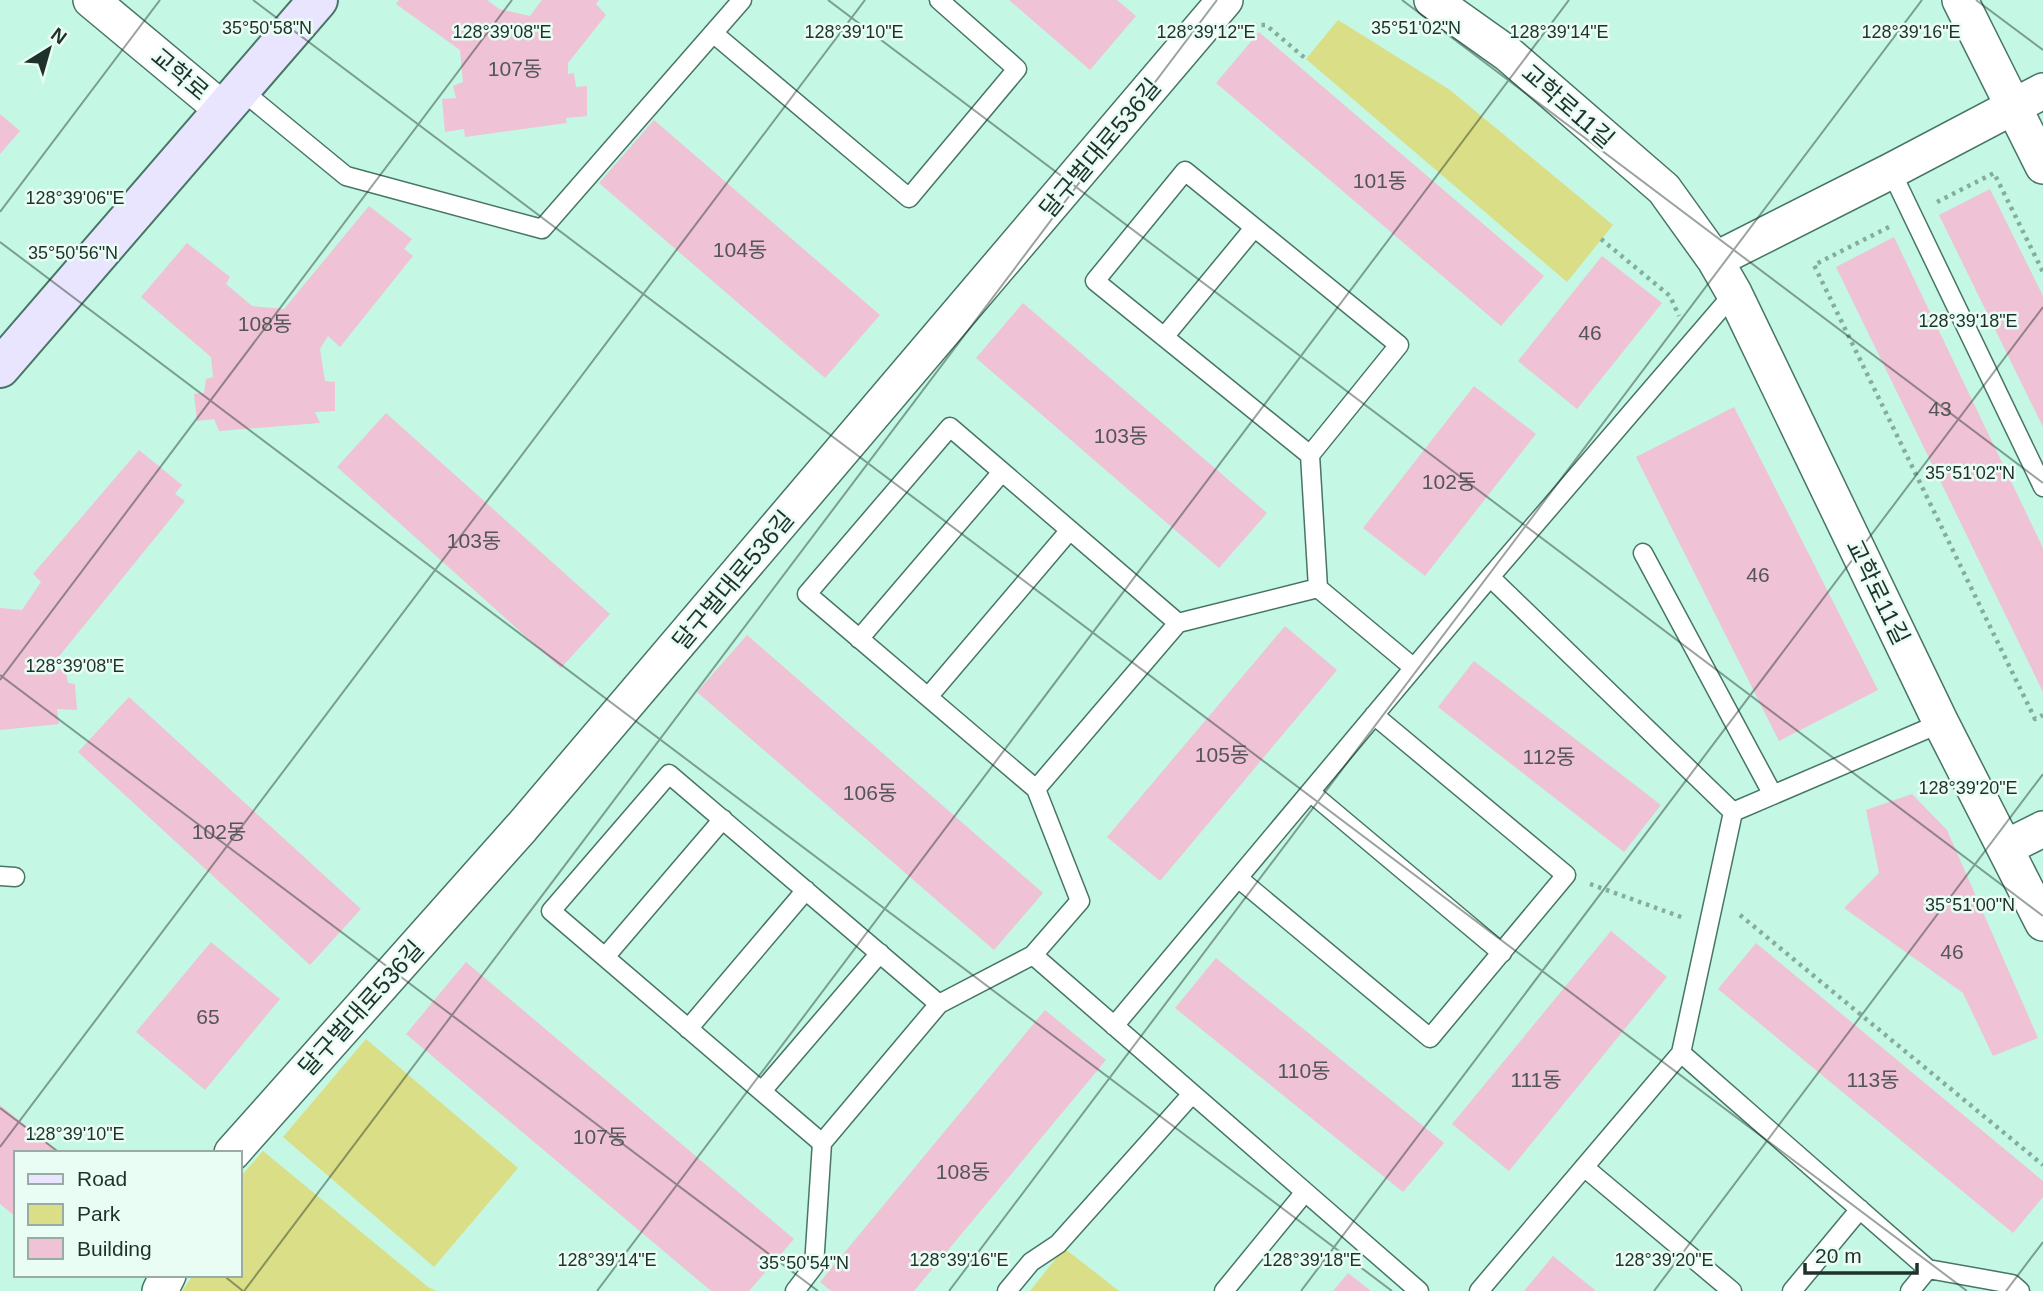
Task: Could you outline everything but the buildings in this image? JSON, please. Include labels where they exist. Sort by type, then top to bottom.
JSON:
[{"type":"street","name":"교학로","points":[[91,0],[231,99],[318,0]]},
{"type":"street","name":"교학로11길","points":[[1432,0],[1508,54],[1664,189],[1715,260],[1734,293],[1941,723],[2043,923]]},
{"type":"street","points":[[1960,0],[2028,99],[2043,166]]},
{"type":"street","name":"달구벌대로536길","points":[[234,1151],[522,827],[1233,13]]},
{"type":"street","points":[[0,368],[231,99]]},
{"type":"street","points":[[1715,260],[2028,99]]},
{"type":"street","points":[[2005,848],[2043,829]]},
{"type":"lane","points":[[231,99],[346,176],[542,229],[742,0]]},
{"type":"lane","points":[[713,33],[909,198],[1017,69],[939,0]]},
{"type":"lane","points":[[1310,455],[1095,281],[1185,171],[1399,345],[1310,455],[1318,588],[1414,668]]},
{"type":"lane","points":[[1891,171],[2043,487]]},
{"type":"lane","points":[[1164,337],[1254,228]]},
{"type":"lane","points":[[1114,1026],[1490,577],[1734,293]]},
{"type":"lane","points":[[795,1291],[814,1266],[822,1143],[939,1004],[1033,956],[1080,901],[1036,789],[807,594],[950,427],[1178,623]]},
{"type":"lane","points":[[859,639],[1002,472]]},
{"type":"lane","points":[[928,697],[1070,530]]},
{"type":"lane","points":[[1643,553],[1773,795]]},
{"type":"lane","points":[[1490,577],[1733,812]]},
{"type":"lane","points":[[1036,789],[1178,623],[1318,588]]},
{"type":"lane","points":[[1238,878],[1430,1038],[1502,953],[1566,875],[1374,715]]},
{"type":"lane","points":[[1733,812],[1941,723]]},
{"type":"lane","points":[[822,1143],[551,911],[669,774],[939,1004]]},
{"type":"lane","points":[[1310,792],[1502,953]]},
{"type":"lane","points":[[1479,1291],[1681,1053],[1733,812]]},
{"type":"lane","points":[[605,957],[723,819]]},
{"type":"lane","points":[[688,1029],[806,890]]},
{"type":"lane","points":[[762,1091],[880,953]]},
{"type":"lane","points":[[1033,956],[1419,1291]]},
{"type":"lane","points":[[1681,1053],[1928,1269],[2012,1284],[2020,1291]]},
{"type":"lane","points":[[1007,1291],[1031,1262],[1058,1244],[1192,1094]]},
{"type":"lane","points":[[1584,1167],[1732,1291]]},
{"type":"lane","points":[[1224,1291],[1306,1192]]},
{"type":"lane","points":[[1792,1291],[1860,1209]]},
{"type":"lane","points":[[1910,1291],[1928,1269]]},
{"type":"path","points":[[1233,13],[1266,24],[1306,59]]},
{"type":"path","points":[[2043,272],[1994,173],[1814,265],[2035,719],[2043,715]]},
{"type":"path","points":[[1601,240],[1670,296],[1679,316]]},
{"type":"path","points":[[1566,875],[1708,926]]},
{"type":"path","points":[[1715,894],[2043,1165]]},
{"type":"green space","points":[[1338,20],[1450,90],[1613,225],[1567,282],[1306,59]]},
{"type":"green space","points":[[366,1039],[518,1168],[434,1267],[283,1137]]},
{"type":"green space","points":[[263,1151],[436,1291],[182,1291],[192,1277],[242,1277],[242,1175]]},
{"type":"green space","points":[[1064,1248],[1119,1291],[1030,1291]]}]
